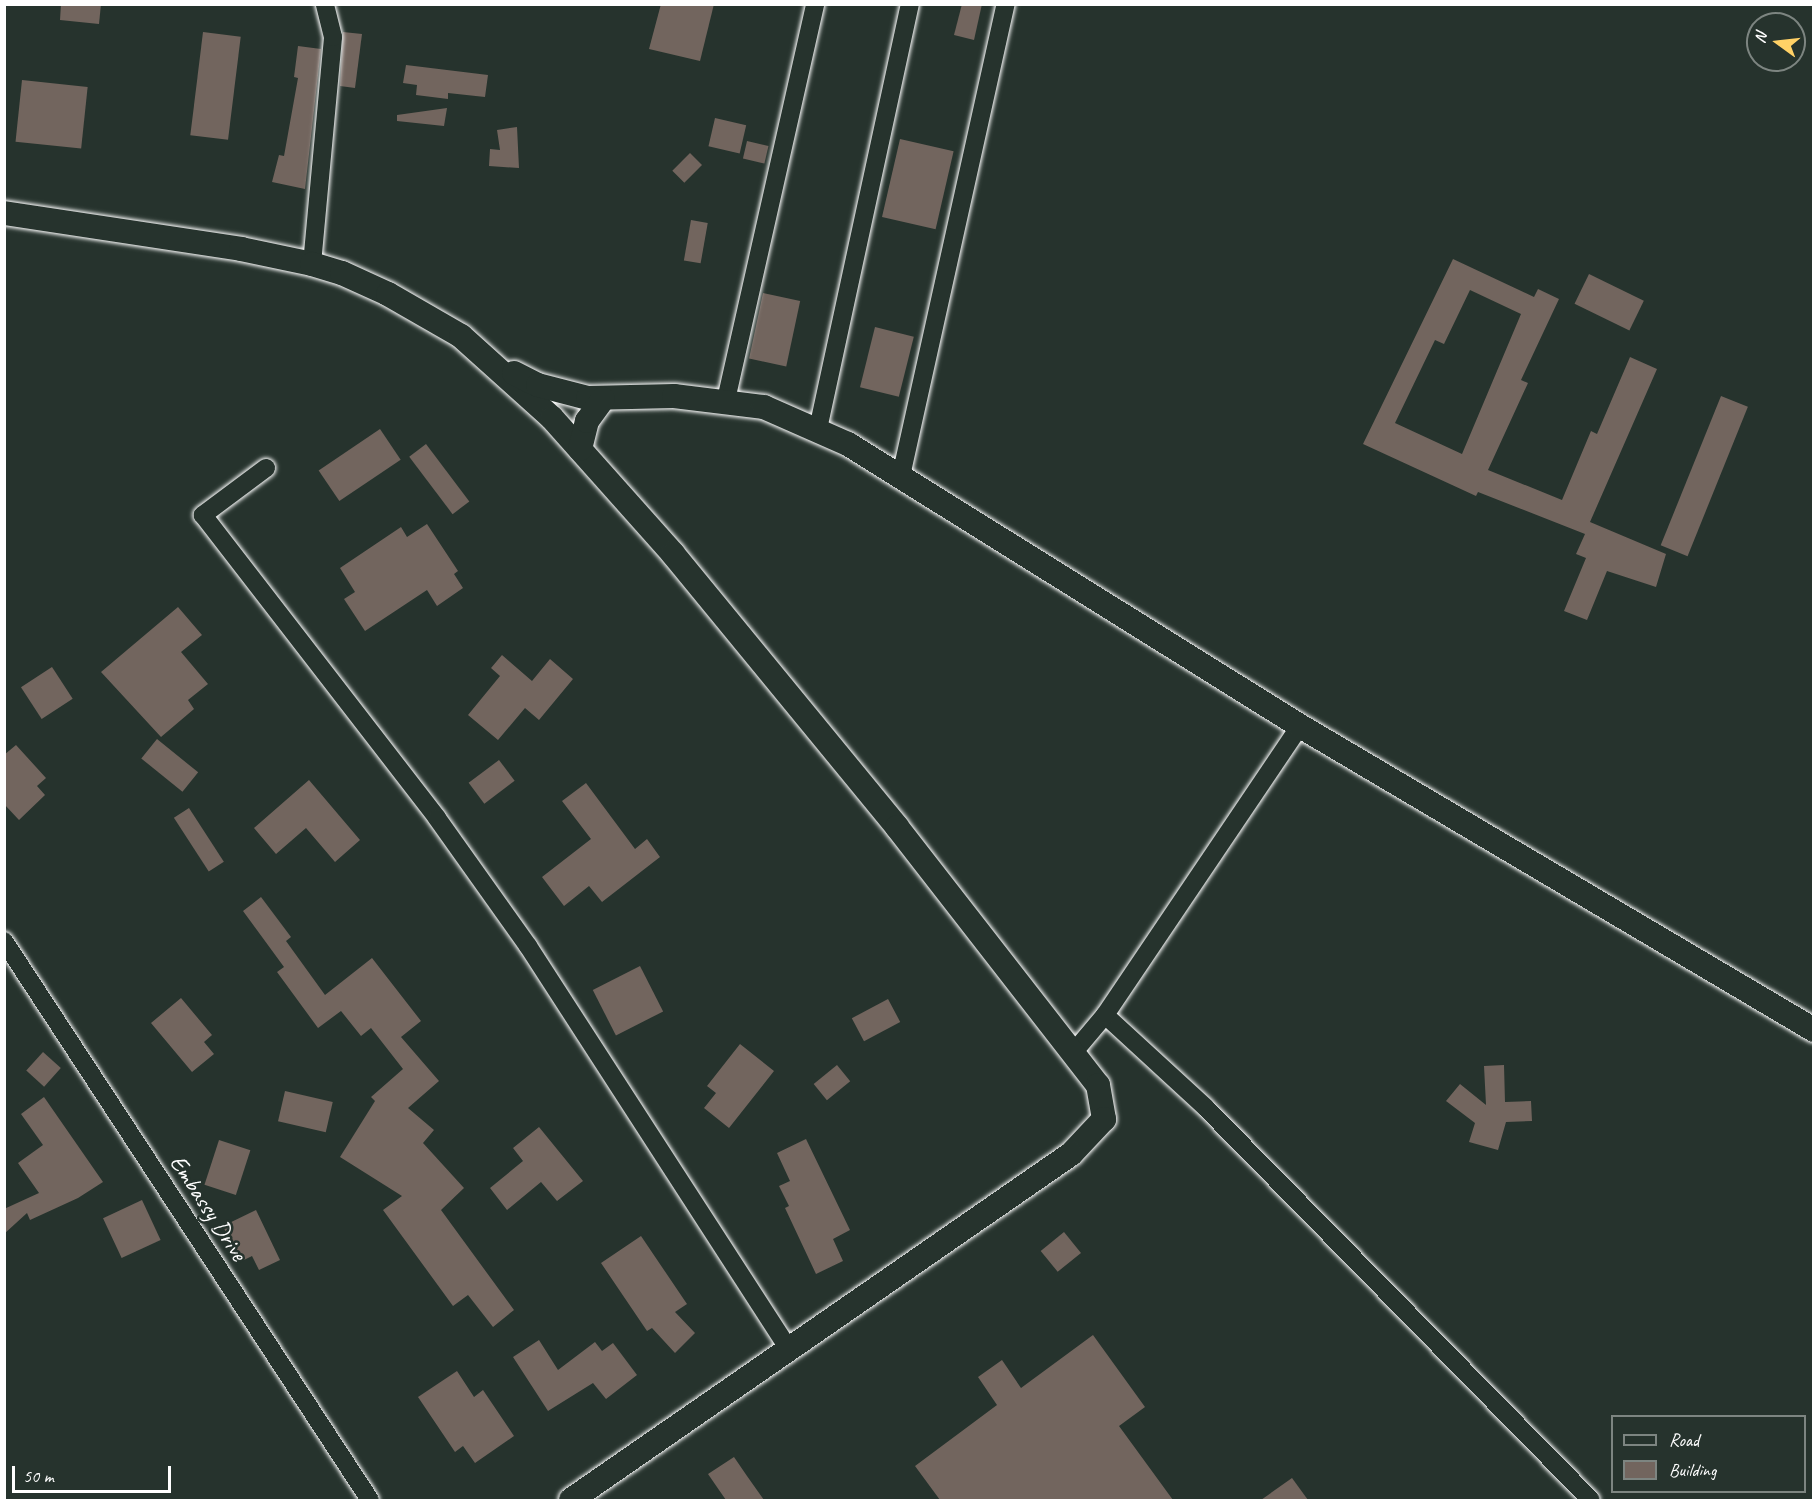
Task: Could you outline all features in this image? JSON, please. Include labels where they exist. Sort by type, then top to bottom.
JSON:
[{"type":"street","points":[[312,264],[333,37],[325,4]]},
{"type":"street","points":[[726,400],[815,4]]},
{"type":"street","points":[[818,429],[910,4]]},
{"type":"street","points":[[902,476],[1006,4]]},
{"type":"street","points":[[4,213],[241,249],[312,264],[342,273],[429,316],[490,361],[580,449],[789,694],[1098,1085],[1104,1103],[1104,1119],[1094,1134],[790,1351],[571,1500]]},
{"type":"street","points":[[490,361],[538,385],[576,396],[603,399],[674,396],[726,400],[764,407],[818,429],[902,476],[1300,726],[1814,1030]]},
{"type":"street","points":[[580,449],[587,421],[603,399]]},
{"type":"street","points":[[266,468],[203,515],[437,818],[528,946],[790,1351]]},
{"type":"street","points":[[1073,1053],[1105,1015],[1300,726]]},
{"type":"street","name":"Embassy Drive","points":[[4,941],[370,1500]]},
{"type":"street","points":[[1105,1015],[1206,1108],[1591,1500]]},
{"type":"building","points":[[61,4],[101,4],[99,24],[60,20]]},
{"type":"building","points":[[661,4],[714,4],[700,61],[649,49]]},
{"type":"building","points":[[962,4],[982,4],[974,40],[954,35]]},
{"type":"building","points":[[203,32],[241,37],[228,140],[190,135]]},
{"type":"building","points":[[343,32],[362,34],[355,88],[340,86]]},
{"type":"building","points":[[298,46],[321,49],[305,189],[272,182],[279,155],[284,156],[298,78],[294,77]]},
{"type":"building","points":[[406,65],[488,75],[485,97],[448,93],[448,99],[416,95],[417,85],[403,83]]},
{"type":"building","points":[[22,80],[88,87],[81,149],[16,142]]},
{"type":"building","points":[[447,108],[444,126],[397,121],[397,115]]},
{"type":"building","points":[[715,118],[746,125],[740,153],[708,146]]},
{"type":"building","points":[[517,127],[519,168],[489,166],[490,149],[500,150],[497,130]]},
{"type":"building","points":[[900,139],[954,151],[936,229],[882,217]]},
{"type":"building","points":[[747,141],[768,146],[764,163],[743,159]]},
{"type":"building","points":[[690,153],[702,165],[684,183],[672,171]]},
{"type":"building","points":[[691,220],[708,223],[701,263],[684,260]]},
{"type":"building","points":[[1453,259],[1534,297],[1538,289],[1559,299],[1521,380],[1528,383],[1488,470],[1562,500],[1591,431],[1597,434],[1630,357],[1657,369],[1590,522],[1666,554],[1656,587],[1607,571],[1587,620],[1564,611],[1586,558],[1576,554],[1585,534],[1478,492],[1476,496],[1363,444]],"holes":[[[1470,290],[1521,314],[1462,454],[1395,423],[1435,340],[1444,344]]]},
{"type":"building","points":[[1589,274],[1644,301],[1629,330],[1575,304]]},
{"type":"building","points":[[763,293],[800,301],[786,366],[749,359]]},
{"type":"building","points":[[875,327],[914,337],[899,397],[860,387]]},
{"type":"building","points":[[1721,396],[1748,407],[1688,556],[1661,545]]},
{"type":"building","points":[[380,429],[401,460],[339,501],[319,470]]},
{"type":"building","points":[[426,444],[469,502],[453,514],[409,457]]},
{"type":"building","points":[[427,524],[458,571],[454,574],[463,588],[437,606],[427,590],[365,631],[344,599],[355,592],[340,568],[401,527],[407,537]]},
{"type":"building","points":[[178,607],[202,635],[181,652],[208,684],[188,700],[194,709],[161,737],[101,672]]},
{"type":"building","points":[[502,655],[532,681],[550,659],[573,679],[539,720],[525,708],[498,740],[468,715],[500,676],[491,668]]},
{"type":"building","points":[[52,667],[73,699],[42,719],[21,687]]},
{"type":"building","points":[[157,739],[198,772],[182,792],[141,758]]},
{"type":"building","points":[[16,745],[46,778],[37,786],[45,795],[19,820],[4,804],[4,755]]},
{"type":"building","points":[[499,760],[515,781],[484,804],[469,783]]},
{"type":"building","points":[[309,780],[360,840],[335,862],[306,828],[276,854],[254,828]]},
{"type":"building","points":[[586,783],[635,849],[647,839],[660,857],[602,902],[589,886],[564,906],[542,877],[591,839],[562,801]]},
{"type":"building","points":[[189,808],[224,862],[209,871],[174,818]]},
{"type":"building","points":[[261,897],[291,937],[286,941],[325,995],[372,958],[421,1021],[401,1037],[439,1081],[408,1108],[434,1130],[423,1143],[464,1188],[441,1210],[514,1310],[493,1327],[468,1295],[453,1306],[383,1210],[402,1196],[340,1157],[375,1101],[371,1097],[403,1069],[371,1028],[361,1036],[341,1011],[318,1028],[277,972],[284,967],[243,911]]},
{"type":"building","points":[[640,966],[663,1011],[616,1036],[593,990]]},
{"type":"building","points":[[181,998],[212,1035],[204,1042],[214,1054],[192,1072],[151,1023]]},
{"type":"building","points":[[888,999],[900,1022],[864,1041],[852,1018]]},
{"type":"building","points":[[740,1044],[774,1071],[729,1128],[704,1108],[716,1093],[707,1086]]},
{"type":"building","points":[[43,1052],[61,1068],[44,1087],[26,1071]]},
{"type":"building","points":[[837,1065],[850,1081],[827,1100],[814,1084]]},
{"type":"building","points":[[1504,1065],[1505,1102],[1531,1101],[1532,1121],[1506,1122],[1498,1150],[1469,1142],[1475,1123],[1446,1101],[1460,1084],[1486,1105],[1484,1066]]},
{"type":"building","points":[[285,1091],[333,1102],[326,1132],[278,1121]]},
{"type":"building","points":[[44,1097],[103,1182],[78,1198],[30,1220],[27,1213],[4,1234],[4,1209],[39,1193],[18,1163],[43,1145],[21,1114]]},
{"type":"building","points":[[539,1127],[583,1181],[557,1201],[541,1182],[507,1210],[490,1188],[523,1161],[513,1148]]},
{"type":"building","points":[[806,1139],[850,1230],[833,1239],[843,1261],[816,1274],[785,1208],[789,1206],[779,1186],[790,1181],[777,1153]]},
{"type":"building","points":[[219,1140],[250,1150],[236,1195],[204,1185]]},
{"type":"building","points":[[142,1200],[161,1240],[122,1258],[103,1218]]},
{"type":"building","points":[[256,1210],[280,1260],[259,1270],[252,1256],[240,1262],[223,1226]]},
{"type":"building","points":[[1064,1232],[1081,1253],[1058,1272],[1041,1251]]},
{"type":"building","points":[[641,1236],[687,1304],[675,1312],[695,1333],[675,1353],[652,1328],[647,1331],[601,1263]]},
{"type":"building","points":[[1093,1335],[1145,1407],[1119,1426],[1173,1500],[940,1500],[915,1466],[997,1405],[978,1377],[1002,1360],[1021,1388]]},
{"type":"building","points":[[539,1340],[558,1370],[595,1342],[602,1351],[613,1343],[637,1375],[606,1399],[593,1383],[548,1411],[513,1357]]},
{"type":"building","points":[[457,1371],[474,1397],[483,1390],[514,1436],[475,1463],[463,1446],[455,1452],[418,1397]]},
{"type":"building","points":[[734,1457],[764,1500],[726,1500],[719,1490],[708,1474]]},
{"type":"building","points":[[1292,1478],[1308,1500],[1261,1500]]}]
